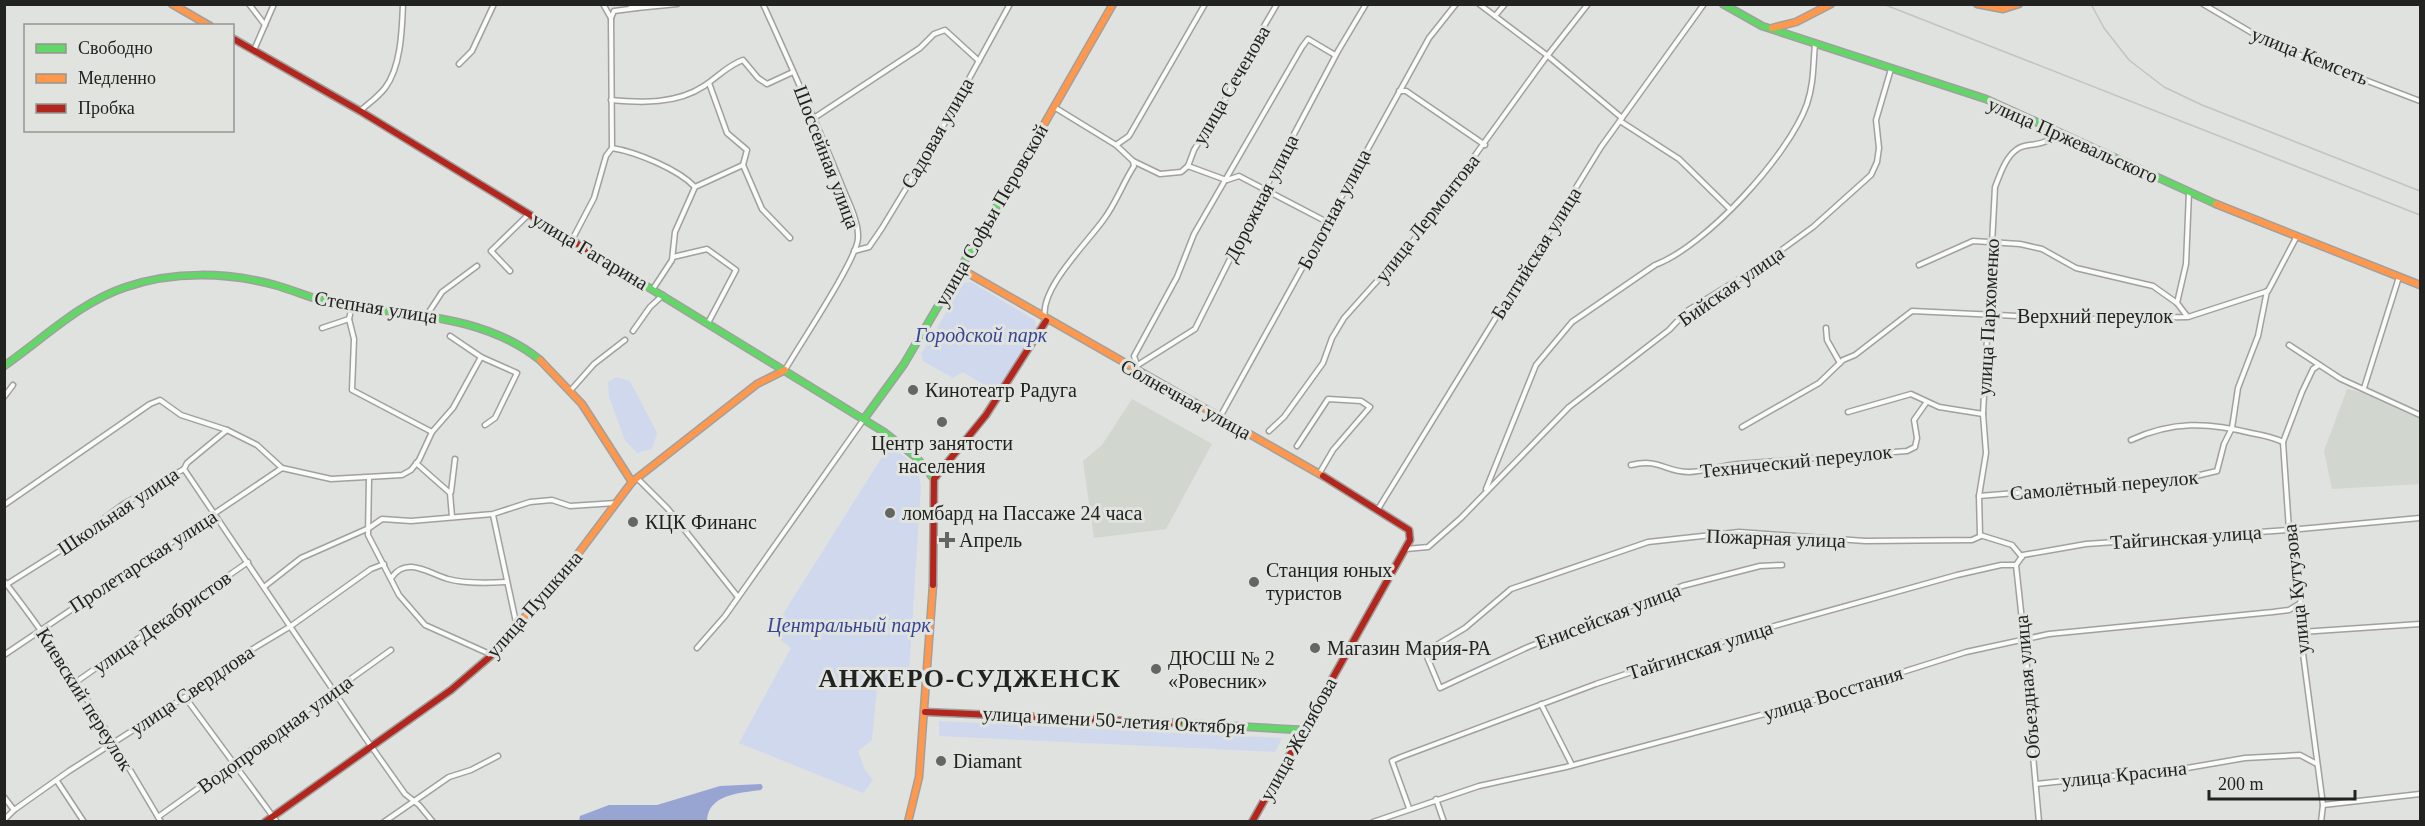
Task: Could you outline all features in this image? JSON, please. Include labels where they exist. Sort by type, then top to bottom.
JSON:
[{"type":"street","points":[[172,4],[207,24]]},
{"type":"street","points":[[249,4],[266,25]]},
{"type":"street","points":[[254,50],[274,4]]},
{"type":"street","points":[[360,111],[386,87],[400,38],[403,4]]},
{"type":"street","points":[[459,64],[472,51],[494,4]]},
{"type":"street","points":[[603,4],[611,18]]},
{"type":"street","points":[[628,4],[637,8]]},
{"type":"street","points":[[572,240],[594,198],[606,156],[612,148],[611,18],[614,11],[677,4]]},
{"type":"street","name":"Шоссейная улица","points":[[763,4],[814,118],[853,215],[858,238],[854,251],[785,370]]},
{"type":"street","name":"Садовая улица","points":[[854,251],[868,247],[882,228],[1010,4]]},
{"type":"street","name":"улица Софьи Перовской","points":[[697,648],[738,597],[904,364],[962,269],[1113,4]]},
{"type":"street","points":[[1116,145],[1129,136],[1205,4]]},
{"type":"street","name":"улица Сеченова","points":[[1188,166],[1194,150],[1229,93],[1236,75],[1277,4]]},
{"type":"street","name":"Дорожная улица","points":[[1135,367],[1195,329],[1264,189],[1335,55],[1366,4]]},
{"type":"street","name":"Болотная улица","points":[[1219,418],[1429,38],[1456,4]]},
{"type":"street","points":[[1479,4],[1548,56],[1621,120],[1678,159],[1730,210]]},
{"type":"street","points":[[1495,16],[1505,4]]},
{"type":"street","name":"улица Лермонтова","points":[[1269,431],[1284,417],[1323,363],[1332,338],[1344,318],[1361,302],[1413,241],[1588,4]]},
{"type":"street","name":"Балтийская улица","points":[[1378,509],[1601,147],[1704,4]]},
{"type":"street","name":"улица Пржевальского","points":[[1723,4],[1752,21],[1815,44],[1986,99],[2189,192],[2421,285]]},
{"type":"street","points":[[1772,28],[1796,22],[1831,4]]},
{"type":"street","points":[[1977,4],[2008,9],[2019,4]]},
{"type":"street","name":"улица Кемсеть","points":[[2203,4],[2271,44],[2421,101]]},
{"type":"street","points":[[814,118],[920,48],[934,34],[945,30],[979,61]]},
{"type":"street","name":"улица Гагарина","points":[[234,39],[360,111],[864,419],[919,459],[934,479]]},
{"type":"street","points":[[1135,367],[1134,356],[1137,345],[1153,325],[1177,278],[1194,234],[1308,39],[1335,55]]},
{"type":"street","name":"Бийская улица","points":[[1483,495],[1492,478],[1536,365],[1572,322],[1655,265],[1669,260],[1712,227],[1730,210],[1792,134],[1807,105],[1814,78],[1815,44]]},
{"type":"street","points":[[611,100],[658,101],[685,95],[709,83],[731,64],[743,60],[758,78],[767,84],[794,72]]},
{"type":"street","name":"Бийская улица","points":[[1406,549],[1428,547],[1483,495],[1569,406],[1669,330],[1687,311],[1765,263],[1769,258],[1777,258],[1780,251],[1813,226],[1871,175],[1877,162],[1879,148],[1876,120],[1891,69]]},
{"type":"street","points":[[709,83],[727,134],[747,150],[743,165],[762,209],[790,238]]},
{"type":"street","points":[[1399,92],[1406,91],[1485,145]]},
{"type":"street","points":[[1054,107],[1116,145],[1134,161],[1160,174],[1181,172],[1188,166],[1226,180],[1239,176],[1327,223]]},
{"type":"street","name":"улица Пархоменко","points":[[1981,536],[1979,496],[1986,453],[1983,414],[1995,187],[2008,159],[2017,148],[2048,142],[2058,132]]},
{"type":"street","points":[[612,148],[687,178],[695,186]]},
{"type":"street","points":[[908,822],[919,777],[925,712],[934,573],[934,479],[992,407],[1046,321],[1044,310],[1049,295],[1089,235],[1104,219],[1134,166],[1134,161]]},
{"type":"street","points":[[653,289],[673,257],[675,232],[695,186],[743,165]]},
{"type":"street","points":[[2177,303],[2186,264],[2189,192]]},
{"type":"street","points":[[510,271],[491,252],[529,214]]},
{"type":"street","name":"Самолётный переулок","points":[[1979,496],[2210,475],[2217,471],[2224,444],[2232,428],[2238,388],[2258,336],[2267,291],[2297,236]]},
{"type":"street","points":[[1919,265],[1973,241],[2019,244],[2043,249],[2076,268],[2153,286],[2177,303],[2188,317]]},
{"type":"street","points":[[673,257],[708,249],[736,270],[708,323]]},
{"type":"street","points":[[427,315],[442,292],[477,266]]},
{"type":"street","name":"Солнечная улица","points":[[962,269],[1046,321],[1135,367],[1378,509],[1409,530]]},
{"type":"street","name":"Степная улица","points":[[4,366],[89,305],[124,287],[177,275],[223,275],[270,283],[320,300],[427,315],[471,324],[513,342],[543,363],[571,390],[634,480]]},
{"type":"street","points":[[2364,388],[2399,277]]},
{"type":"street","name":"Верхний переулок","points":[[1742,427],[1819,383],[1840,363],[1873,342],[1912,311],[2082,319],[2188,317],[2267,291]]},
{"type":"street","points":[[633,330],[650,307],[663,295]]},
{"type":"street","points":[[352,306],[349,319],[354,339],[352,390],[432,432]]},
{"type":"street","points":[[322,328],[349,319]]},
{"type":"street","points":[[1826,328],[1827,340],[1840,363]]},
{"type":"street","points":[[450,336],[481,357],[517,373],[495,418],[485,425]]},
{"type":"street","points":[[571,390],[594,364],[625,340]]},
{"type":"street","points":[[2289,345],[2319,365],[2421,415]]},
{"type":"street","points":[[4,505],[150,404],[160,400],[181,415],[227,430],[257,446],[282,468],[331,479],[369,479],[402,475],[417,461],[432,432],[453,408],[481,357]]},
{"type":"street","name":"улица Кутузова","points":[[2319,365],[2313,369],[2302,392],[2283,442],[2289,530],[2300,589],[2299,614],[2323,805],[2321,822]]},
{"type":"street","name":"улица Пушкина","points":[[265,822],[275,818],[452,690],[492,655],[517,628],[566,571],[634,480],[757,384],[774,373],[785,370]]},
{"type":"street","points":[[4,397],[13,385]]},
{"type":"street","points":[[1848,412],[1911,394],[1926,404],[1983,414]]},
{"type":"street","points":[[1297,446],[1328,399],[1361,401],[1370,407],[1333,450],[1318,474]]},
{"type":"street","name":"Технический переулок","points":[[1631,465],[1645,462],[1659,463],[1677,471],[1691,472],[1736,464],[1907,451],[1915,447],[1917,438],[1914,420],[1926,404]]},
{"type":"street","points":[[2131,440],[2176,424],[2204,423],[2283,442]]},
{"type":"street","name":"Школьная улица","points":[[5,584],[66,547],[122,505],[184,469],[187,463],[227,430]]},
{"type":"street","points":[[452,517],[450,493],[455,459]]},
{"type":"street","points":[[417,461],[450,493]]},
{"type":"street","name":"Пролетарская улица","points":[[4,655],[282,468]]},
{"type":"street","points":[[184,469],[405,794],[415,801],[433,822]]},
{"type":"street","points":[[369,479],[368,535],[392,577],[399,595],[425,625],[492,655]]},
{"type":"street","points":[[634,480],[668,509],[738,597]]},
{"type":"street","points":[[264,587],[301,558],[369,528],[381,519],[411,521],[493,514],[530,502],[552,500],[581,506],[617,503]]},
{"type":"street","points":[[493,514],[517,628]]},
{"type":"street","name":"Тайгинская улица","points":[[2023,556],[2086,544],[2421,518]]},
{"type":"street","name":"улица Желябова","points":[[1251,822],[1406,549],[1410,540],[1409,530]]},
{"type":"street","name":"Пожарная улица","points":[[1440,688],[1425,652],[1465,628],[1511,589],[1648,542],[1739,532],[1865,541],[1972,540],[1981,536],[2012,545],[2023,556]]},
{"type":"street","points":[[2016,565],[2023,556]]},
{"type":"street","name":"улица Декабристов","points":[[76,682],[248,562]]},
{"type":"street","name":"улица Свердлова","points":[[4,820],[14,810],[185,697],[241,656],[291,626],[371,569],[384,564]]},
{"type":"street","name":"Енисейская улица","points":[[1440,688],[1528,647],[1682,586],[1760,566],[1782,565]]},
{"type":"street","name":"Тайгинская улица","points":[[1409,808],[1392,761],[1596,684],[1816,612],[1957,575],[2001,565],[2016,565]]},
{"type":"street","name":"Объездная улица","points":[[2016,565],[2033,722],[2031,733],[2039,822]]},
{"type":"street","points":[[392,577],[395,573],[412,566],[425,568],[448,579],[506,582]]},
{"type":"street","name":"Киевский переулок","points":[[5,584],[41,628],[160,819]]},
{"type":"street","name":"улица Восстания","points":[[1373,822],[1479,786],[1572,765],[1798,705],[1966,652],[2049,634],[2289,610],[2300,604]]},
{"type":"street","points":[[2289,610],[2299,614]]},
{"type":"street","points":[[2301,632],[2421,624]]},
{"type":"street","name":"Водопроводная улица","points":[[160,819],[392,650]]},
{"type":"street","points":[[185,697],[275,818]]},
{"type":"street","points":[[1541,705],[1572,765]]},
{"type":"street","name":"улица имени 50-летия Октября","points":[[925,712],[1136,720],[1303,730]]},
{"type":"street","name":"улица Красина","points":[[2036,783],[2187,768],[2245,758],[2300,755],[2317,764]]},
{"type":"street","points":[[384,822],[449,777],[471,770],[498,756]]},
{"type":"street","points":[[57,781],[84,822]]},
{"type":"street","points":[[2323,805],[2421,794]]},
{"type":"street","points":[[4,797],[14,810]]},
{"type":"street","points":[[1436,800],[1444,822]]},
{"type":"shaded area","points":[[2347,389],[2360,392],[2420,419],[2420,484],[2332,489],[2324,451]]},
{"type":"shaded area","points":[[1132,399],[1212,444],[1166,529],[1094,538],[1083,461],[1102,445]]},
{"type":"green space","name":"Городской парк","points":[[971,282],[1035,320],[1037,328],[996,392],[963,372],[953,378],[923,361],[921,354],[964,283]]},
{"type":"green space","points":[[616,377],[630,381],[657,433],[652,449],[637,453],[625,440],[609,397],[608,382]]},
{"type":"green space","name":"Центральный парк","points":[[889,446],[916,465],[921,486],[908,689],[877,689],[872,740],[858,751],[865,770],[873,780],[863,793],[739,743],[791,648],[771,633]]},
{"type":"green space","points":[[939,721],[1282,738],[1275,752],[939,736]]},
{"type":"water","points":[[761,784],[763,787],[761,790],[726,796],[719,800],[709,812],[707,821],[579,821],[580,816],[609,805],[657,805],[720,786]]},
{"type":"railway","points":[[1883,4],[2420,215]]},
{"type":"railway","points":[[2091,4],[2104,28],[2129,60],[2164,87],[2202,105],[2420,191]]},
{"type":"traffic: fast","points":[[1723,4],[1762,26],[1986,99],[2216,204]]},
{"type":"traffic: fast","points":[[864,419],[904,364],[1007,189]]},
{"type":"traffic: fast","points":[[586,249],[884,432],[917,458],[934,479]]},
{"type":"traffic: fast","points":[[4,366],[77,311],[109,294],[162,278],[200,275],[257,281],[336,304],[442,319],[468,325],[494,333],[540,360]]},
{"type":"traffic: fast","points":[[1179,723],[1303,730]]},
{"type":"traffic: slow","points":[[172,4],[207,24]]},
{"type":"traffic: slow","points":[[1007,189],[1113,4]]},
{"type":"traffic: slow","points":[[1772,28],[1796,22],[1831,4]]},
{"type":"traffic: slow","points":[[1977,4],[2003,9],[2019,4]]},
{"type":"traffic: slow","points":[[2216,204],[2420,285]]},
{"type":"traffic: slow","points":[[961,269],[1323,476]]},
{"type":"traffic: slow","points":[[540,360],[582,404],[632,482]]},
{"type":"traffic: slow","points":[[509,635],[565,571],[632,482],[757,384],[785,370]]},
{"type":"traffic: slow","points":[[908,822],[919,777],[933,585]]},
{"type":"traffic: jam","points":[[234,39],[360,111],[586,249]]},
{"type":"traffic: jam","points":[[933,585],[934,479],[986,415],[1046,321]]},
{"type":"traffic: jam","points":[[1252,822],[1410,540],[1409,530],[1323,476]]},
{"type":"traffic: jam","points":[[265,822],[451,690],[492,655],[509,635]]},
{"type":"traffic: jam","points":[[925,712],[1179,723]]},
{"type":"place","name":"Кинотеатр Радуга","points":[[913,390]]},
{"type":"place","name":"Центр занятости населения","points":[[942,422]]},
{"type":"place","name":"ломбард на Пассаже 24 часа","points":[[890,513]]},
{"type":"place","name":"КЦК Финанс","points":[[633,522]]},
{"type":"place","name":"Апрель","points":[[947,540]]},
{"type":"place","name":"Станция юных туристов","points":[[1254,582]]},
{"type":"place","name":"Магазин Мария-РА","points":[[1315,648]]},
{"type":"place","name":"ДЮСШ № 2 «Ровесник»","points":[[1156,669]]},
{"type":"place","name":"Diamant","points":[[941,761]]},
{"type":"district","name":"АНЖЕРО-СУДЖЕНСК","points":[[970,678]]}]
